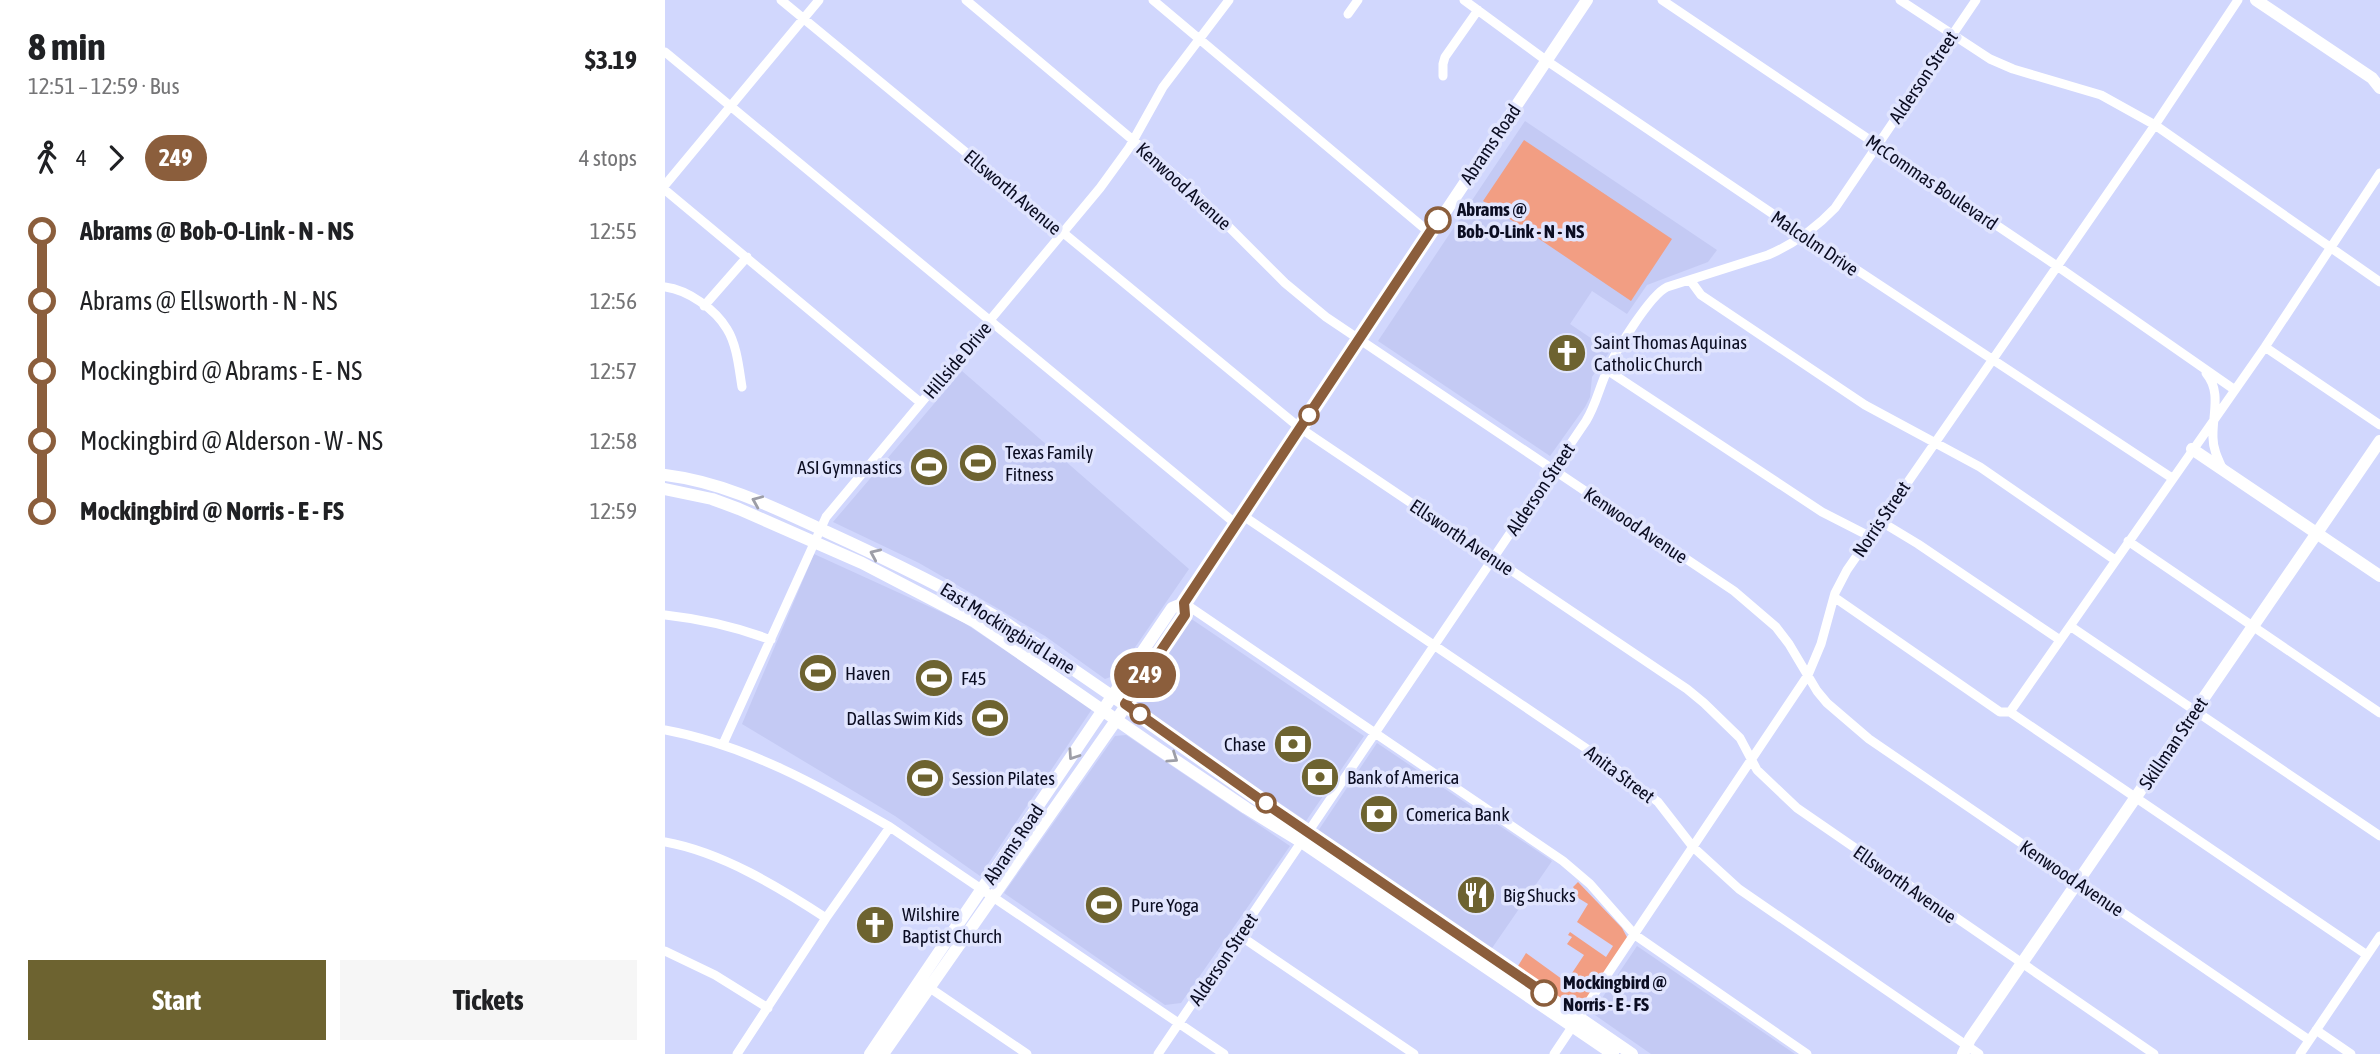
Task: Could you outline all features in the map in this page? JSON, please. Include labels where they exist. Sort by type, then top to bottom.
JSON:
[{"type":"main road","name":"Abrams Road","points":[[988,893],[1029,821],[1172,608],[1184,603],[1587,0]]},
{"type":"main road","points":[[2256,0],[2372,78],[2380,88]]},
{"type":"main road","name":"Skillman Street","points":[[1952,1054],[1957,1047],[1964,1049],[2380,441]]},
{"type":"main road","points":[[2192,449],[2380,576]]},
{"type":"main road","name":"East Mockingbird Lane","points":[[665,475],[725,488],[905,568],[977,606],[1040,645],[1125,704],[1275,810],[1306,838]]},
{"type":"main road","name":"East Mockingbird Lane","points":[[665,489],[730,505],[898,580],[975,622],[1222,791],[1306,838],[1576,1022],[1632,1054]]},
{"type":"main road","name":"Abrams Road","points":[[870,1054],[924,985],[988,893],[1040,829],[1117,719],[1185,615],[1184,603]]},
{"type":"main road","points":[[1222,791],[1234,791],[1253,803],[1275,810]]},
{"type":"main road","points":[[1029,821],[1040,829]]},
{"type":"main road","name":"Abrams Road","points":[[883,1054],[924,985]]},
{"type":"main road","name":"East Mockingbird Lane","points":[[1576,1022],[1613,1054]]},
{"type":"street","name":"Ellsworth Avenue","points":[[781,0],[1300,428],[1696,696],[1740,738],[1757,769],[1797,808],[2154,1054]]},
{"type":"street","points":[[819,0],[665,188],[921,403]]},
{"type":"street","name":"Kenwood Avenue","points":[[966,0],[1215,212],[1285,283],[1326,317],[1734,591],[1776,627],[1797,653],[1817,691],[1869,739],[2309,1040]]},
{"type":"street","points":[[1153,0],[1430,233]]},
{"type":"street","name":"Hillside Drive","points":[[723,744],[826,517],[1115,169],[1163,87],[1229,0]]},
{"type":"street","points":[[1349,14],[1359,0]]},
{"type":"street","name":"Malcolm Drive","points":[[1464,0],[1547,61],[1804,235],[2172,478]]},
{"type":"street","name":"McCommas Boulevard","points":[[1662,0],[2057,266],[2235,390]]},
{"type":"street","points":[[1900,0],[1990,59],[2013,69],[2101,95],[2155,125],[2380,282]]},
{"type":"street","name":"Alderson Street","points":[[1158,1054],[1595,406],[1614,357],[1656,294],[1667,287],[1768,255],[1820,224],[1835,208],[1976,0]]},
{"type":"street","name":"Norris Street","points":[[1554,1054],[1808,675],[1820,647],[1839,583],[1869,536],[2155,125],[2238,0]]},
{"type":"street","points":[[1443,76],[1445,57],[1478,10]]},
{"type":"street","name":"Anita Street","points":[[665,51],[989,321],[1239,520],[1435,645],[1639,785],[1658,802],[1693,847],[1765,908],[1964,1049],[1979,1054]]},
{"type":"street","points":[[2010,712],[2265,347],[2380,173]]},
{"type":"street","points":[[704,306],[747,257]]},
{"type":"street","points":[[1690,281],[1701,295],[1865,405],[1980,467],[2115,560]]},
{"type":"street","points":[[665,287],[679,289],[704,306],[727,329],[743,387]]},
{"type":"street","points":[[2265,347],[2380,425]]},
{"type":"street","name":"McCommas Boulevard","points":[[2200,366],[2214,387],[2214,445],[2224,470]]},
{"type":"street","points":[[1607,370],[1822,512],[1869,536]]},
{"type":"street","points":[[1880,521],[2060,640]]},
{"type":"street","points":[[2128,541],[2380,713]]},
{"type":"street","points":[[1834,597],[2000,712],[2010,712],[2367,955]]},
{"type":"street","points":[[1184,603],[1570,867],[1590,884],[1635,935],[1807,1054]]},
{"type":"street","points":[[665,615],[735,628],[771,640]]},
{"type":"street","points":[[2070,626],[2380,836]]},
{"type":"street","points":[[1797,653],[1808,654],[1820,647]]},
{"type":"street","points":[[665,730],[723,744],[819,787],[890,827],[1224,1054]]},
{"type":"street","points":[[737,1054],[826,918],[890,827]]},
{"type":"street","points":[[665,842],[751,873],[789,893],[826,918]]},
{"type":"street","points":[[1239,935],[1414,1054]]},
{"type":"street","points":[[2300,1054],[2367,955],[2377,948],[2380,936]]},
{"type":"street","points":[[665,951],[715,975],[768,1008]]},
{"type":"street","points":[[924,985],[1027,1054]]},
{"type":"street","points":[[2316,1030],[2351,1054]]},
{"type":"shaded area","points":[[1525,121],[1717,250],[1708,262],[1647,285],[1627,314],[1592,291],[1570,324],[1610,351],[1592,377],[1590,397],[1585,407],[1550,456],[1378,341]]},
{"type":"shaded area","points":[[1524,140],[1672,239],[1631,301],[1483,201]]},
{"type":"shaded area","points":[[962,371],[1189,569],[1116,675],[1105,679],[1045,636],[919,563],[833,522]]},
{"type":"shaded area","points":[[814,554],[963,622],[1092,709],[980,876],[895,816],[742,724]]},
{"type":"shaded area","points":[[1190,618],[1364,736],[1306,821],[1132,703]]},
{"type":"shaded area","points":[[1126,735],[1290,846],[1181,1003],[1165,1005],[1004,893],[1115,736]]},
{"type":"shaded area","points":[[1377,743],[1552,861],[1490,951],[1318,831]]},
{"type":"shaded area","points":[[1578,882],[1622,928],[1628,939],[1580,1008],[1576,1009],[1519,971],[1518,966],[1526,953],[1566,982],[1584,955],[1567,944],[1572,937],[1568,935],[1570,932],[1606,957],[1613,946],[1577,922],[1588,904],[1575,896],[1577,893],[1573,887]]},
{"type":"shaded area","points":[[1637,946],[1795,1054],[1651,1054],[1592,1013]]},
{"type":"bus line","name":"249","points":[[1438,220],[1184,603],[1185,615],[1125,704],[1544,993]]},
{"type":"place","name":"Abrams @ Bob-O-Link - N - NS","points":[[1438,220]]},
{"type":"place","name":"Saint Thomas Aquinas Catholic Church","points":[[1567,353]]},
{"type":"place","name":"Texas Family Fitness","points":[[978,463]]},
{"type":"place","name":"ASI Gymnastics","points":[[929,467]]},
{"type":"place","name":"Haven","points":[[818,673]]},
{"type":"place","name":"F45","points":[[934,678]]},
{"type":"place","name":"Dallas Swim Kids","points":[[990,718]]},
{"type":"place","name":"Chase","points":[[1293,744]]},
{"type":"place","name":"Bank of America","points":[[1320,777]]},
{"type":"place","name":"Session Pilates","points":[[925,778]]},
{"type":"place","name":"Comerica Bank","points":[[1379,814]]},
{"type":"place","name":"Big Shucks","points":[[1476,895]]},
{"type":"place","name":"Pure Yoga","points":[[1104,905]]},
{"type":"place","name":"Wilshire Baptist Church","points":[[875,925]]},
{"type":"place","name":"Mockingbird @ Norris - E - FS","points":[[1544,993]]}]
